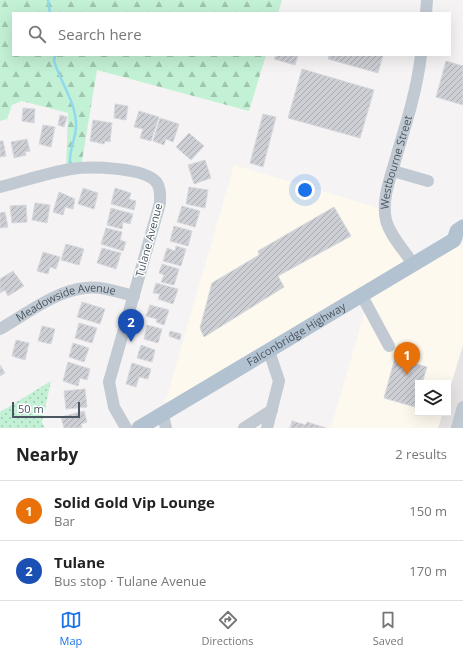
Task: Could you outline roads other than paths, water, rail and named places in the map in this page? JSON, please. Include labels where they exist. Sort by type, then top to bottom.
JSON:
[{"type":"main road","name":"Falconbridge Highway","points":[[138,428],[164,421],[269,352],[413,264],[459,241],[457,231],[463,227]]},
{"type":"street","points":[[426,12],[427,0]]},
{"type":"street","name":"Westbourne Street","points":[[413,264],[390,230],[387,221],[385,204],[416,87],[421,56]]},
{"type":"street","name":"Tulane Avenue","points":[[0,187],[72,169],[84,168],[136,172],[153,178],[160,188],[160,203],[109,382],[114,407],[126,428]]},
{"type":"street","points":[[393,171],[428,181]]},
{"type":"street","name":"Meadowside Avenue","points":[[0,329],[42,304],[77,289],[97,288],[134,296]]},
{"type":"street","points":[[362,296],[388,346]]},
{"type":"street","points":[[267,428],[279,381],[269,352]]},
{"type":"street","points":[[244,428],[272,410]]},
{"type":"street","points":[[457,428],[462,411]]},
{"type":"waterway","points":[[48,0],[50,12]]},
{"type":"waterway","points":[[55,56],[54,61],[75,115],[76,128],[70,163]]},
{"type":"place","name":"Tulane","points":[[131,342]]},
{"type":"place","name":"Solid Gold Vip Lounge","points":[[407,375]]}]
